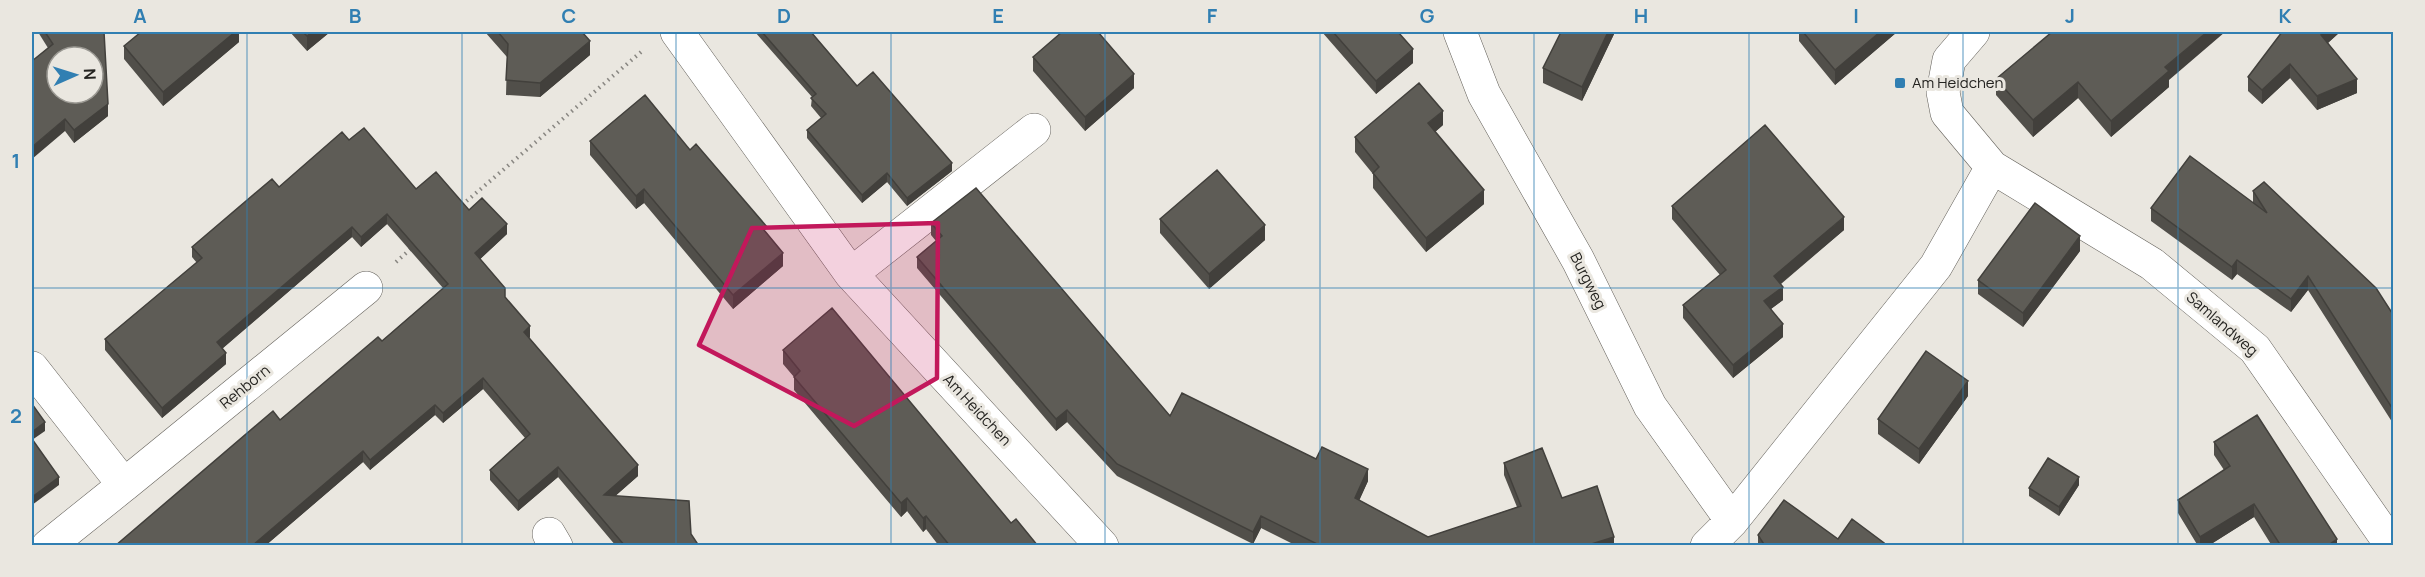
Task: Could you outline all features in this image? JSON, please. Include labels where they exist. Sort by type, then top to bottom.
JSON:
[{"type":"street","name":"Am Heidchen","points":[[677,32],[851,274],[1102,546]]},
{"type":"street","name":"Burgweg","points":[[1461,32],[1484,94],[1578,260],[1650,406],[1732,521]]},
{"type":"street","points":[[1707,546],[1732,521],[1936,266],[1992,167],[1947,113],[1943,92],[1948,60],[1973,32]]},
{"type":"street","points":[[851,274],[1034,130]]},
{"type":"street","name":"Samlandweg","points":[[1992,167],[2152,264],[2255,349],[2392,546]]},
{"type":"street","name":"Rehborn","points":[[48,546],[366,288]]},
{"type":"street","points":[[32,368],[124,485]]},
{"type":"path","points":[[456,210],[646,47]]},
{"type":"path","points":[[366,288],[420,241]]},
{"type":"highlighted area","points":[[938,223],[937,378],[854,426],[699,345],[752,228]]},
{"type":"building","points":[[45,32],[104,32],[105,45],[52,45]]},
{"type":"building","points":[[141,32],[235,32],[163,92],[124,46]]},
{"type":"building","points":[[498,32],[582,32],[590,41],[540,83],[506,80],[508,44]]},
{"type":"building","points":[[762,32],[811,32],[857,86],[873,72],[952,163],[907,198],[887,173],[862,195],[807,130],[826,114],[811,98],[816,94]]},
{"type":"building","points":[[1062,32],[1098,32],[1134,74],[1085,117],[1033,57]]},
{"type":"building","points":[[1333,32],[1398,32],[1413,49],[1376,81]]},
{"type":"building","points":[[1561,32],[1608,32],[1582,87],[1543,68]]},
{"type":"building","points":[[1803,32],[1880,32],[1835,70]]},
{"type":"building","points":[[2052,32],[2207,32],[2165,67],[2169,71],[2111,121],[2078,82],[2033,120],[1996,79]]},
{"type":"building","points":[[2282,32],[2325,32],[2321,35],[2357,79],[2317,96],[2290,64],[2262,90],[2248,77]]},
{"type":"building","points":[[45,50],[45,105],[105,105],[105,50],[108,104],[74,130],[65,119],[32,147],[32,61]]},
{"type":"building","points":[[1419,83],[1443,111],[1428,123],[1484,190],[1426,238],[1373,173],[1379,167],[1355,137]]},
{"type":"building","points":[[645,95],[690,150],[696,144],[767,227],[764,230],[783,253],[733,295],[644,189],[636,196],[590,141]]},
{"type":"building","points":[[1765,125],[1844,217],[1774,276],[1783,287],[1764,301],[1783,324],[1733,365],[1683,305],[1726,270],[1672,206]]},
{"type":"building","points":[[364,128],[416,189],[436,172],[469,210],[482,198],[507,224],[475,253],[505,288],[505,297],[530,326],[524,332],[638,465],[604,495],[689,501],[691,534],[699,546],[625,546],[558,467],[518,501],[490,470],[530,434],[483,378],[443,413],[435,405],[370,460],[363,451],[252,546],[115,546],[273,411],[280,420],[378,337],[382,341],[448,284],[387,214],[361,237],[352,227],[217,342],[226,353],[162,408],[105,339],[202,258],[192,247],[272,179],[279,187],[342,132],[349,140]]},
{"type":"building","points":[[2190,156],[2267,213],[2253,191],[2264,182],[2376,288],[2394,316],[2394,411],[2308,276],[2291,299],[2237,260],[2232,267],[2151,208]]},
{"type":"building","points":[[1217,170],[1265,225],[1209,274],[1160,219]]},
{"type":"building","points":[[976,188],[1170,416],[1182,393],[1316,459],[1322,447],[1368,469],[1355,498],[1428,537],[1521,506],[1504,463],[1542,448],[1562,498],[1597,486],[1614,537],[1585,546],[1321,546],[1261,516],[1253,532],[1117,464],[1067,410],[1056,419],[917,257],[942,236],[931,223]]},
{"type":"building","points":[[2035,203],[2080,236],[2023,313],[1978,280]]},
{"type":"building","points":[[832,308],[1011,523],[1016,519],[1038,546],[950,546],[926,516],[923,518],[907,498],[901,503],[794,377],[800,371],[783,350]]},
{"type":"building","points":[[1926,351],[1968,381],[1919,449],[1878,419]]},
{"type":"building","points":[[32,404],[45,422],[32,432]]},
{"type":"building","points":[[2257,415],[2337,539],[2327,546],[2281,546],[2254,504],[2200,537],[2178,500],[2230,466],[2214,442]]},
{"type":"building","points":[[32,439],[59,477],[32,497]]},
{"type":"building","points":[[2048,458],[2079,477],[2059,507],[2029,488]]},
{"type":"building","points":[[1784,500],[1838,539],[1852,519],[1884,543],[1882,546],[1765,546],[1758,535]]},
{"type":"place","name":"Am Heidchen","points":[[1900,83]]}]
